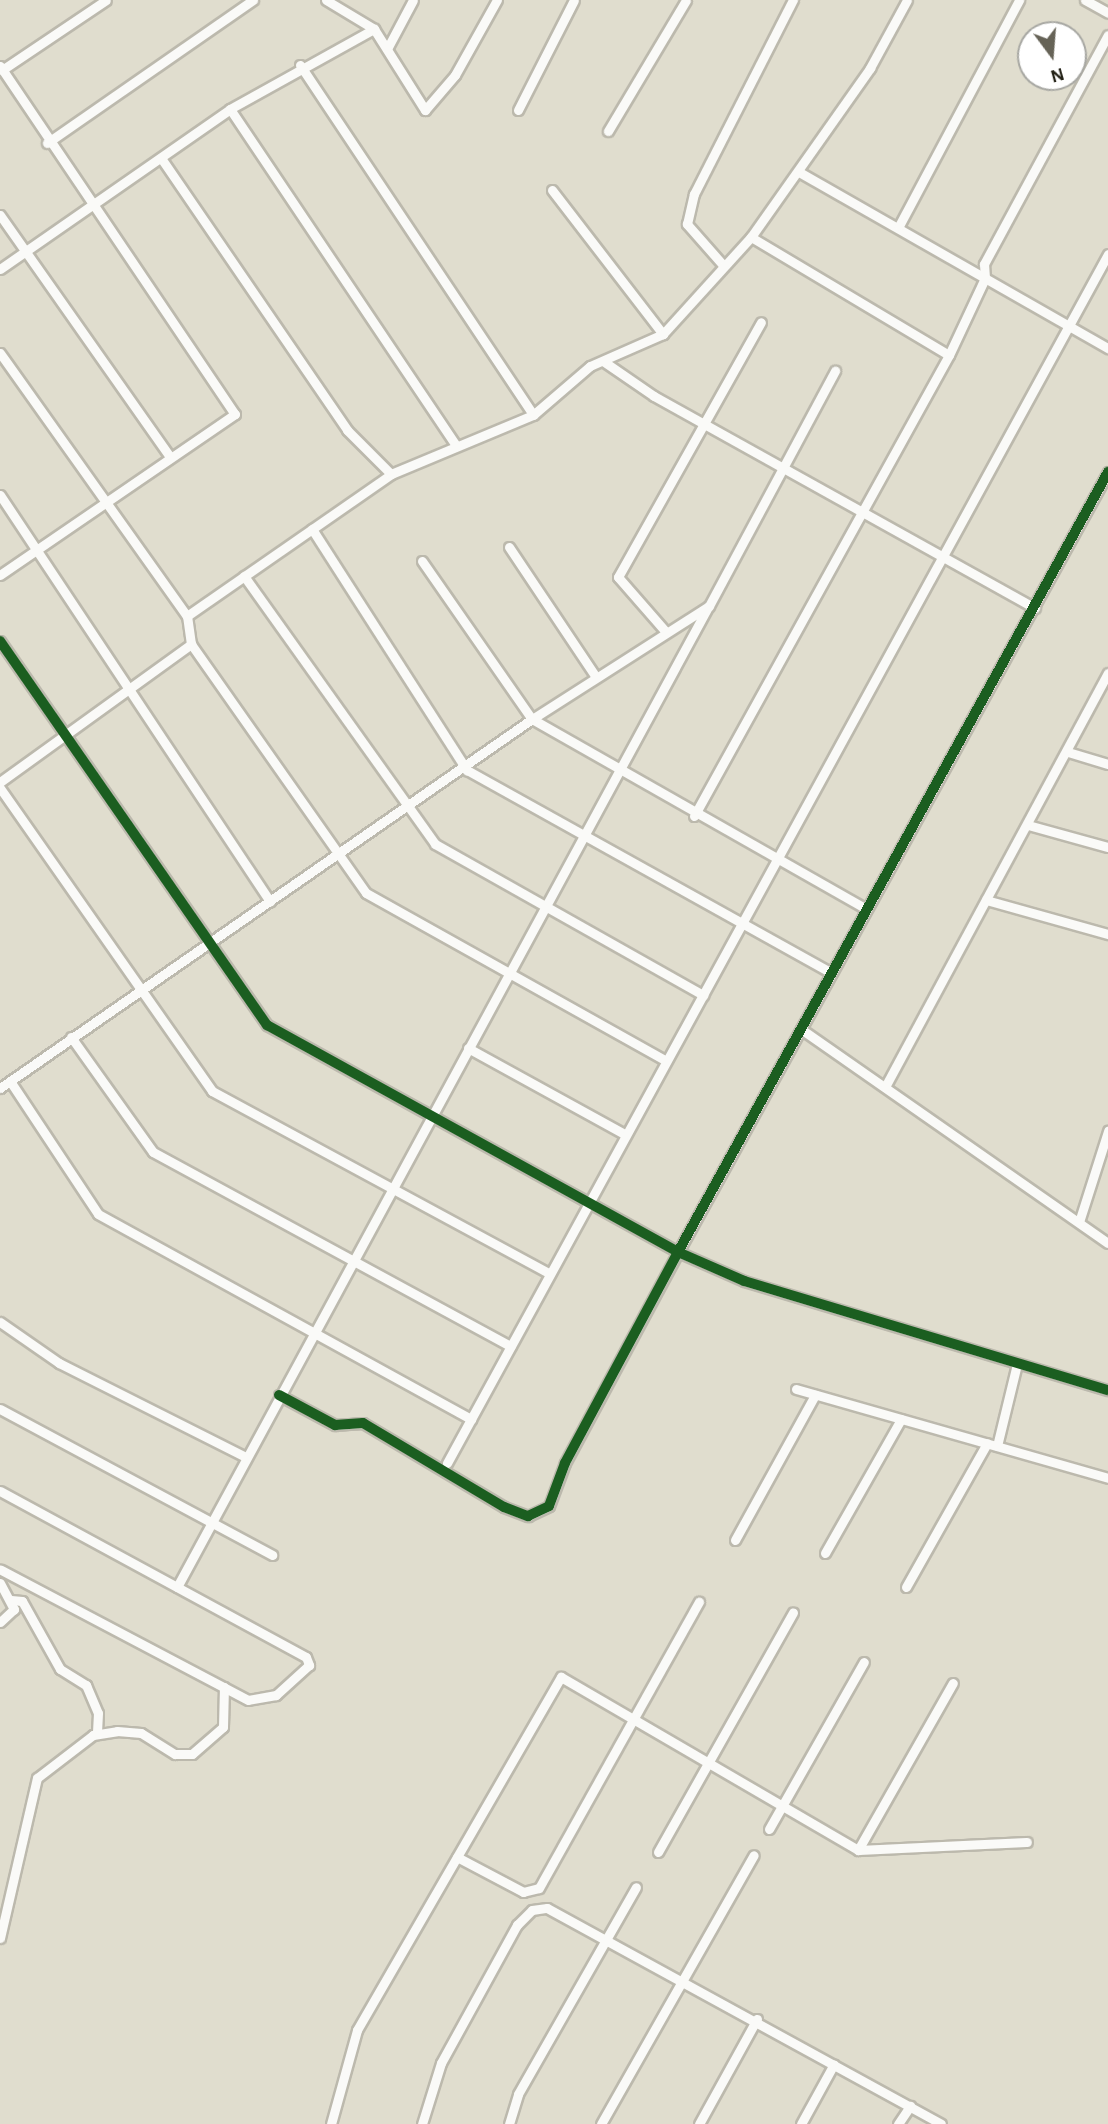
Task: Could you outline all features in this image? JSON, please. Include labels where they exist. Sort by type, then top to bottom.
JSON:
[{"type":"street","points":[[0,575],[235,412],[47,143],[1,68],[106,0]]},
{"type":"street","points":[[47,143],[254,0]]},
{"type":"street","points":[[326,0],[374,29],[425,110],[455,75],[498,0]]},
{"type":"street","points":[[387,49],[413,0]]},
{"type":"street","points":[[518,110],[574,0]]},
{"type":"street","points":[[608,131],[686,0]]},
{"type":"street","points":[[723,265],[687,224],[694,194],[793,0]]},
{"type":"street","points":[[187,616],[391,474],[533,415],[603,361],[663,334],[751,237],[799,172],[870,68],[907,0]]},
{"type":"street","points":[[899,226],[1018,0]]},
{"type":"street","points":[[1085,0],[1108,13]]},
{"type":"street","points":[[0,269],[230,109],[300,65],[374,29]]},
{"type":"street","points":[[694,816],[864,514],[949,355],[985,278],[984,264],[1108,35]]},
{"type":"street","points":[[300,65],[533,415]]},
{"type":"street","points":[[230,109],[456,445]]},
{"type":"street","points":[[161,158],[332,409],[391,474]]},
{"type":"street","points":[[799,172],[899,226],[1108,348]]},
{"type":"street","points":[[552,190],[663,334]]},
{"type":"street","points":[[0,215],[170,457]]},
{"type":"street","points":[[751,237],[949,355]]},
{"type":"street","points":[[447,1463],[1108,254]]},
{"type":"street","points":[[666,632],[618,577],[702,422],[761,322]]},
{"type":"street","points":[[0,353],[187,616],[191,644],[338,855],[382,907],[666,1061]]},
{"type":"street","points":[[603,361],[702,422],[1035,608]]},
{"type":"street","points":[[177,1587],[430,1115],[548,909],[579,837],[709,606],[835,371]]},
{"type":"street","points":[[279,1395],[335,1425],[363,1423],[474,1493],[539,1515],[865,908],[1035,608],[1108,472]]},
{"type":"street","points":[[0,495],[131,686],[270,902]]},
{"type":"street","points":[[313,529],[467,770],[579,837],[831,973]]},
{"type":"street","points":[[509,547],[596,677]]},
{"type":"street","points":[[422,561],[533,719],[615,771],[694,816],[865,908]]},
{"type":"street","points":[[244,576],[407,809],[451,857],[703,995]]},
{"type":"street","points":[[0,1088],[338,855],[467,770],[533,719],[709,606]]},
{"type":"street","points":[[0,641],[267,1025],[678,1252],[813,1306],[1108,1390]]},
{"type":"street","points":[[0,782],[191,644]]},
{"type":"street","points":[[884,1087],[1106,679]]},
{"type":"street","points":[[1068,752],[1108,764]]},
{"type":"street","points":[[0,788],[212,1091],[550,1274]]},
{"type":"street","points":[[1028,825],[1108,847]]},
{"type":"street","points":[[986,900],[1108,934]]},
{"type":"street","points":[[800,1029],[1108,1243]]},
{"type":"street","points":[[71,1037],[153,1152],[511,1346]]},
{"type":"street","points":[[468,1048],[626,1135]]},
{"type":"street","points":[[10,1081],[98,1214],[471,1419]]},
{"type":"street","points":[[1079,1222],[1108,1132]]},
{"type":"street","points":[[0,1322],[59,1363],[246,1457]]},
{"type":"street","points":[[906,1587],[992,1445],[1017,1364]]},
{"type":"street","points":[[796,1390],[1108,1478]]},
{"type":"street","points":[[735,1540],[815,1395]]},
{"type":"street","points":[[0,1409],[210,1525],[272,1555]]},
{"type":"street","points":[[825,1553],[901,1419]]},
{"type":"street","points":[[0,1492],[306,1657],[309,1665],[287,1687],[260,1699],[224,1687],[0,1569]]},
{"type":"street","points":[[0,1583],[14,1609],[0,1622]]},
{"type":"street","points":[[11,1600],[22,1601],[60,1669],[86,1685],[98,1713],[97,1734]]},
{"type":"street","points":[[457,1857],[523,1892],[539,1888],[699,1602]]},
{"type":"street","points":[[658,1852],[793,1612]]},
{"type":"street","points":[[769,1829],[864,1662]]},
{"type":"street","points":[[331,2124],[358,2030],[561,1676],[858,1850],[1027,1842]]},
{"type":"street","points":[[858,1850],[953,1683]]},
{"type":"street","points":[[0,1938],[37,1778],[97,1734],[141,1733],[175,1754],[192,1754],[223,1727],[224,1687]]},
{"type":"street","points":[[601,2124],[754,1855]]},
{"type":"street","points":[[509,2124],[518,2094],[636,1887]]},
{"type":"street","points":[[422,2124],[441,2063],[517,1925],[532,1910],[556,1908],[941,2124]]},
{"type":"street","points":[[699,2124],[757,2020]]},
{"type":"street","points":[[801,2124],[834,2064]]},
{"type":"street","points":[[898,2124],[910,2106]]},
{"type":"cycle path","points":[[279,1395],[335,1425],[363,1423],[504,1507],[528,1516],[549,1506],[565,1463],[678,1252],[1108,472]]},
{"type":"cycle path","points":[[0,641],[267,1025],[678,1252],[744,1281],[1108,1390]]}]
